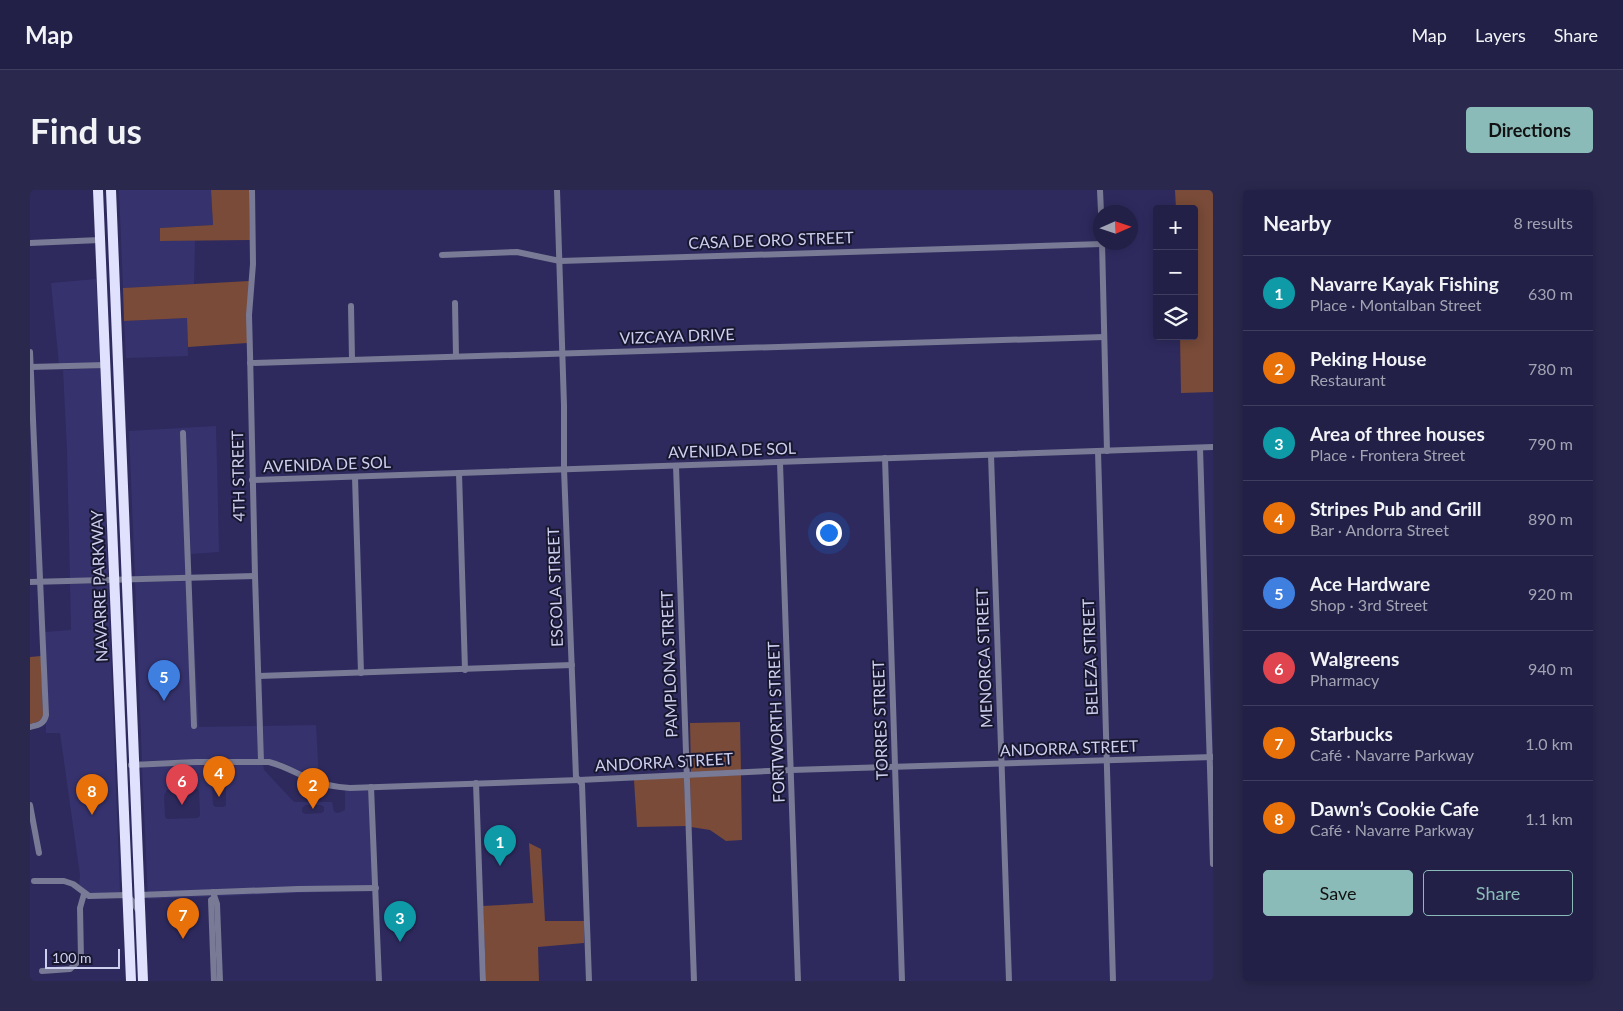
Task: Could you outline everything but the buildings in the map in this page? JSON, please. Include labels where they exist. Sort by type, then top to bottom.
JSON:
[{"type":"highway","name":"NAVARRE PARKWAY","points":[[98,190],[131,981]]},
{"type":"highway","name":"NAVARRE PARKWAY","points":[[111,190],[143,981]]},
{"type":"highway","points":[[102,279],[106,287],[109,346],[113,355],[118,357]]},
{"type":"highway","points":[[106,365],[114,371],[117,437],[121,443]]},
{"type":"street","name":"4TH STREET","points":[[252,190],[253,264],[249,315],[261,761]]},
{"type":"street","name":"ESCOLA STREET","points":[[557,190],[564,470],[576,777],[582,784],[589,981]]},
{"type":"street","points":[[1100,190],[1101,205]]},
{"type":"street","points":[[30,243],[100,240]]},
{"type":"street","name":"CASA DE ORO STREET","points":[[442,254],[517,252],[560,260],[1093,243]]},
{"type":"street","points":[[1102,250],[1107,451]]},
{"type":"street","points":[[455,303],[456,356]]},
{"type":"street","points":[[351,306],[352,359]]},
{"type":"street","name":"VIZCAYA DRIVE","points":[[250,363],[1104,337]]},
{"type":"street","points":[[30,352],[46,715],[41,724],[30,727]]},
{"type":"street","points":[[31,367],[106,365]]},
{"type":"street","points":[[183,433],[194,726]]},
{"type":"street","name":"AVENIDA DE SOL","points":[[252,480],[1213,447]]},
{"type":"street","points":[[1200,448],[1213,864]]},
{"type":"street","name":"BELEZA STREET","points":[[1098,451],[1113,981]]},
{"type":"street","name":"MENORCA STREET","points":[[991,455],[1009,981]]},
{"type":"street","name":"TORRES STREET","points":[[885,458],[902,981]]},
{"type":"street","name":"FORTWORTH STREET","points":[[780,462],[798,981]]},
{"type":"street","name":"PAMPLONA STREET","points":[[676,466],[694,981]]},
{"type":"street","points":[[459,473],[465,670]]},
{"type":"street","points":[[355,477],[361,673]]},
{"type":"street","points":[[30,582],[255,576]]},
{"type":"street","points":[[259,676],[572,665]]},
{"type":"street","name":"ANDORRA STREET","points":[[122,765],[261,761],[280,765],[325,785],[350,788],[791,770],[1211,757]]},
{"type":"street","points":[[476,783],[483,981]]},
{"type":"street","points":[[372,787],[379,981]]},
{"type":"street","points":[[30,805],[39,853]]},
{"type":"street","points":[[127,895],[134,885],[138,873]]},
{"type":"street","points":[[34,881],[64,881],[73,884],[89,896],[127,895]]},
{"type":"street","points":[[139,895],[213,895],[376,888]]},
{"type":"street","points":[[42,971],[70,969],[81,959],[80,908],[84,894]]},
{"type":"street","points":[[127,895],[133,902],[140,917]]},
{"type":"street","points":[[213,895],[211,900],[214,981]]},
{"type":"street","points":[[213,895],[217,904],[220,981]]},
{"type":"shaded area","points":[[119,190],[211,190],[213,225],[160,228],[160,241],[195,240],[194,284],[123,288]]},
{"type":"shaded area","points":[[211,190],[249,190],[250,240],[160,241],[160,228],[213,225]]},
{"type":"shaded area","points":[[1175,190],[1213,190],[1213,392],[1181,393],[1180,340],[1198,340],[1198,205],[1176,205]]},
{"type":"shaded area","points":[[96,279],[100,363],[59,364],[51,283]]},
{"type":"shaded area","points":[[249,281],[247,343],[188,347],[187,318],[124,321],[123,288]]},
{"type":"shaded area","points":[[187,318],[188,356],[126,358],[124,321]]},
{"type":"shaded area","points":[[100,368],[108,578],[70,579],[63,370]]},
{"type":"shaded area","points":[[216,426],[219,552],[191,554],[186,431],[181,431],[186,575],[135,577],[129,431]]},
{"type":"shaded area","points":[[186,581],[191,728],[197,728],[192,598],[199,727],[257,726],[258,759],[142,761],[135,582]]},
{"type":"shaded area","points":[[108,583],[120,893],[89,893],[79,885],[80,875],[60,733],[46,733],[48,715],[45,632],[71,630],[70,584]]},
{"type":"shaded area","points":[[41,656],[43,715],[40,720],[30,724],[30,657]]},
{"type":"shaded area","points":[[740,722],[741,770],[691,772],[690,723]]},
{"type":"shaded area","points":[[316,725],[319,780],[281,762],[264,759],[263,726]]},
{"type":"shaded area","points":[[197,764],[263,764],[264,770],[294,802],[332,802],[334,812],[338,813],[345,810],[345,790],[369,790],[373,890],[148,899],[142,767]],"holes":[[[223,786],[226,788],[226,805],[224,807],[215,807],[213,805],[212,789]],[[196,788],[199,790],[200,816],[197,818],[167,819],[165,817],[164,795],[167,790]],[[305,805],[321,805],[324,807],[324,811],[322,813],[305,814],[302,812],[302,808]]]},
{"type":"shaded area","points":[[741,775],[742,840],[726,841],[710,830],[691,827],[690,777]]},
{"type":"shaded area","points":[[684,777],[686,826],[637,827],[634,780]]},
{"type":"shaded area","points":[[529,843],[541,849],[545,921],[584,921],[584,943],[538,947],[539,981],[486,981],[483,906],[533,903]]},
{"type":"place","name":"Ace Hardware","points":[[164,701]]},
{"type":"place","name":"Stripes Pub and Grill","points":[[219,797]]},
{"type":"place","name":"Walgreens","points":[[182,805]]},
{"type":"place","name":"Peking House","points":[[313,809]]},
{"type":"place","name":"Dawn’s Cookie Cafe","points":[[92,815]]},
{"type":"place","name":"Navarre Kayak Fishing","points":[[500,866]]},
{"type":"place","name":"Starbucks","points":[[183,939]]},
{"type":"place","name":"Area of three houses","points":[[400,942]]}]
